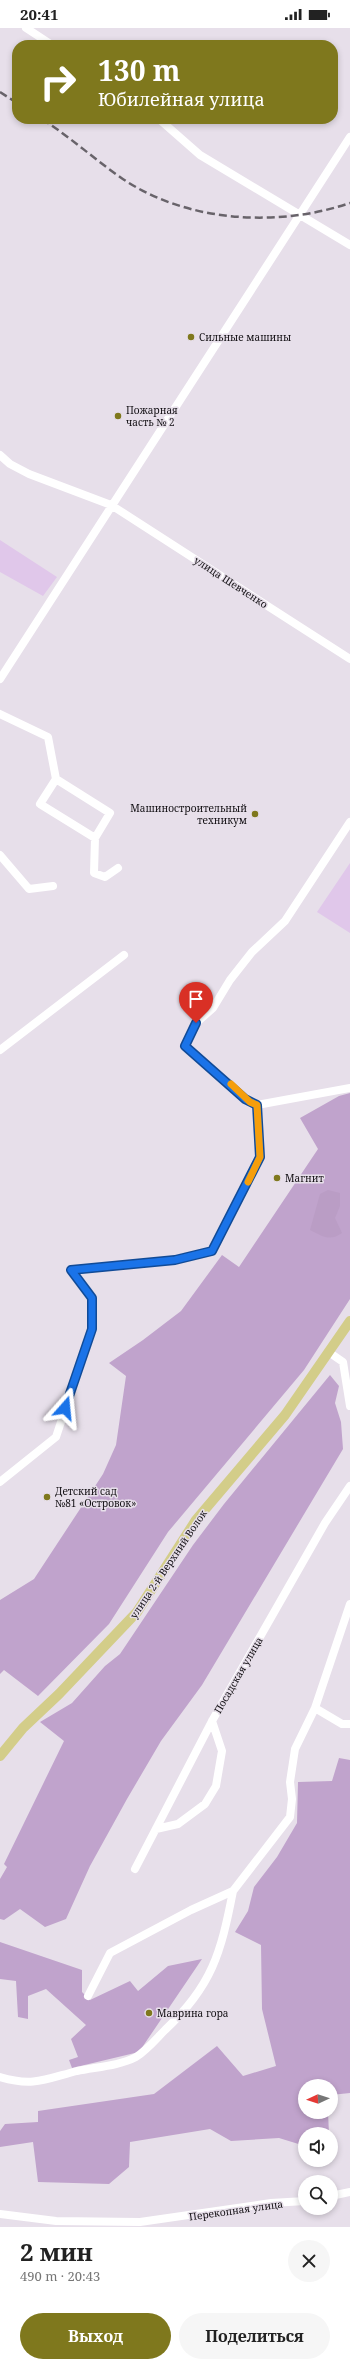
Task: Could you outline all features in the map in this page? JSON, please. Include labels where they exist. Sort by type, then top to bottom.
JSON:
[{"type":"main road","name":"улица 2-й Верхний Волок","points":[[0,1756],[23,1728],[59,1694],[137,1612],[196,1520],[285,1414],[330,1353],[350,1320]]},
{"type":"street","points":[[26,28],[44,40]]},
{"type":"street","points":[[165,124],[200,155],[350,244]]},
{"type":"street","points":[[0,679],[350,137]]},
{"type":"street","name":"улица Шевченко","points":[[0,455],[10,464],[29,474],[111,505],[350,659]]},
{"type":"street","points":[[0,714],[48,737],[56,779],[40,804],[95,838]]},
{"type":"street","points":[[56,779],[110,812],[95,838],[94,873],[105,877],[118,868]]},
{"type":"street","points":[[350,822],[285,921],[252,952],[230,980],[213,1008],[196,1023],[185,1046],[245,1099],[257,1105],[350,1088]]},
{"type":"street","points":[[0,855],[30,889],[53,886]]},
{"type":"street","points":[[0,1050],[124,955]]},
{"type":"street","points":[[0,1482],[56,1437],[92,1329],[92,1298],[71,1270],[175,1260],[212,1251],[260,1157],[257,1105]]},
{"type":"street","points":[[330,1353],[343,1362],[350,1406]]},
{"type":"street","name":"Посадская улица","points":[[135,1869],[212,1721],[325,1523],[350,1486]]},
{"type":"street","points":[[0,2077],[14,2081],[33,2083],[126,2061],[144,2051],[180,2017],[196,1998],[209,1977],[218,1955],[233,1891],[290,1817],[292,1798],[290,1782],[295,1749],[315,1708],[350,1604]]},
{"type":"street","points":[[315,1708],[342,1724],[350,1724]]},
{"type":"street","points":[[156,1829],[178,1824],[205,1804],[216,1786],[222,1751],[212,1721]]},
{"type":"street","points":[[88,1996],[110,1953],[191,1910],[233,1891]]},
{"type":"street","points":[[338,2195],[350,2192]]},
{"type":"street","name":"Перекопная улица","points":[[0,2214],[56,2221],[140,2222],[271,2203],[298,2201]]},
{"type":"shaded area","points":[[0,540],[57,577],[43,596],[0,572]]},
{"type":"shaded area","points":[[350,863],[350,933],[317,912]]},
{"type":"shaded area","points":[[350,1093],[350,1299],[304,1370],[168,1532],[109,1624],[38,1696],[4,1670],[0,1674],[0,1600],[34,1579],[103,1474],[116,1445],[126,1376],[109,1363],[143,1340],[181,1311],[222,1255],[239,1267],[318,1149],[300,1118],[339,1096]]},
{"type":"shaded area","points":[[328,1190],[340,1193],[340,1206],[335,1218],[342,1233],[338,1236],[330,1238],[310,1230],[320,1194]]},
{"type":"shaded area","points":[[330,1375],[339,1386],[335,1403],[341,1422],[343,1449],[202,1685],[161,1741],[90,1866],[66,1919],[45,1927],[20,1909],[4,1920],[0,1919],[0,1879],[7,1867],[4,1864],[64,1741],[40,1722],[72,1703],[105,1666],[120,1654],[193,1545],[224,1504]]},
{"type":"shaded area","points":[[339,1758],[350,1760],[350,2093],[338,2094],[338,2079],[298,2079],[298,2119],[328,2119],[329,2127],[298,2127],[298,2144],[279,2138],[231,2141],[210,2129],[130,2142],[129,2167],[109,2184],[38,2182],[33,2142],[0,2147],[0,2131],[5,2124],[38,2122],[38,2111],[154,2094],[217,2046],[243,2076],[276,2066],[262,2009],[261,1945],[235,1932],[248,1911],[254,1887],[277,1857],[297,1823],[298,1782],[332,1781]]},
{"type":"shaded area","points":[[0,1942],[82,1970],[82,1992],[90,2000],[130,1981],[138,1991],[168,1966],[202,1959],[139,2052],[72,2068],[69,2060],[78,2057],[71,2039],[86,2025],[46,1989],[28,1996],[28,2019],[18,2017],[16,1981],[0,1979]]},
{"type":"railway","points":[[0,92],[12,100]]},
{"type":"railway","points":[[49,124],[120,177],[145,192],[173,204],[202,212],[262,218],[292,216],[322,211],[350,203]]},
{"type":"slow traffic","points":[[231,1084],[245,1099],[257,1105],[260,1157],[248,1182]]},
{"type":"place","name":"Сильные машины","points":[[191,337]]},
{"type":"place","name":"Пожарная часть № 2","points":[[118,416]]},
{"type":"place","name":"Машиностроительный техникум","points":[[255,814]]},
{"type":"place","name":"Магнит","points":[[277,1178]]},
{"type":"place","name":"Детский сад №81 «Островок»","points":[[47,1497]]},
{"type":"place","name":"Маврина гора","points":[[149,2013]]},
{"type":"route","points":[[65,1408],[92,1329],[92,1298],[71,1270],[175,1260],[212,1251],[260,1157],[257,1105],[245,1099],[227,1081],[185,1046],[196,1023]]}]
